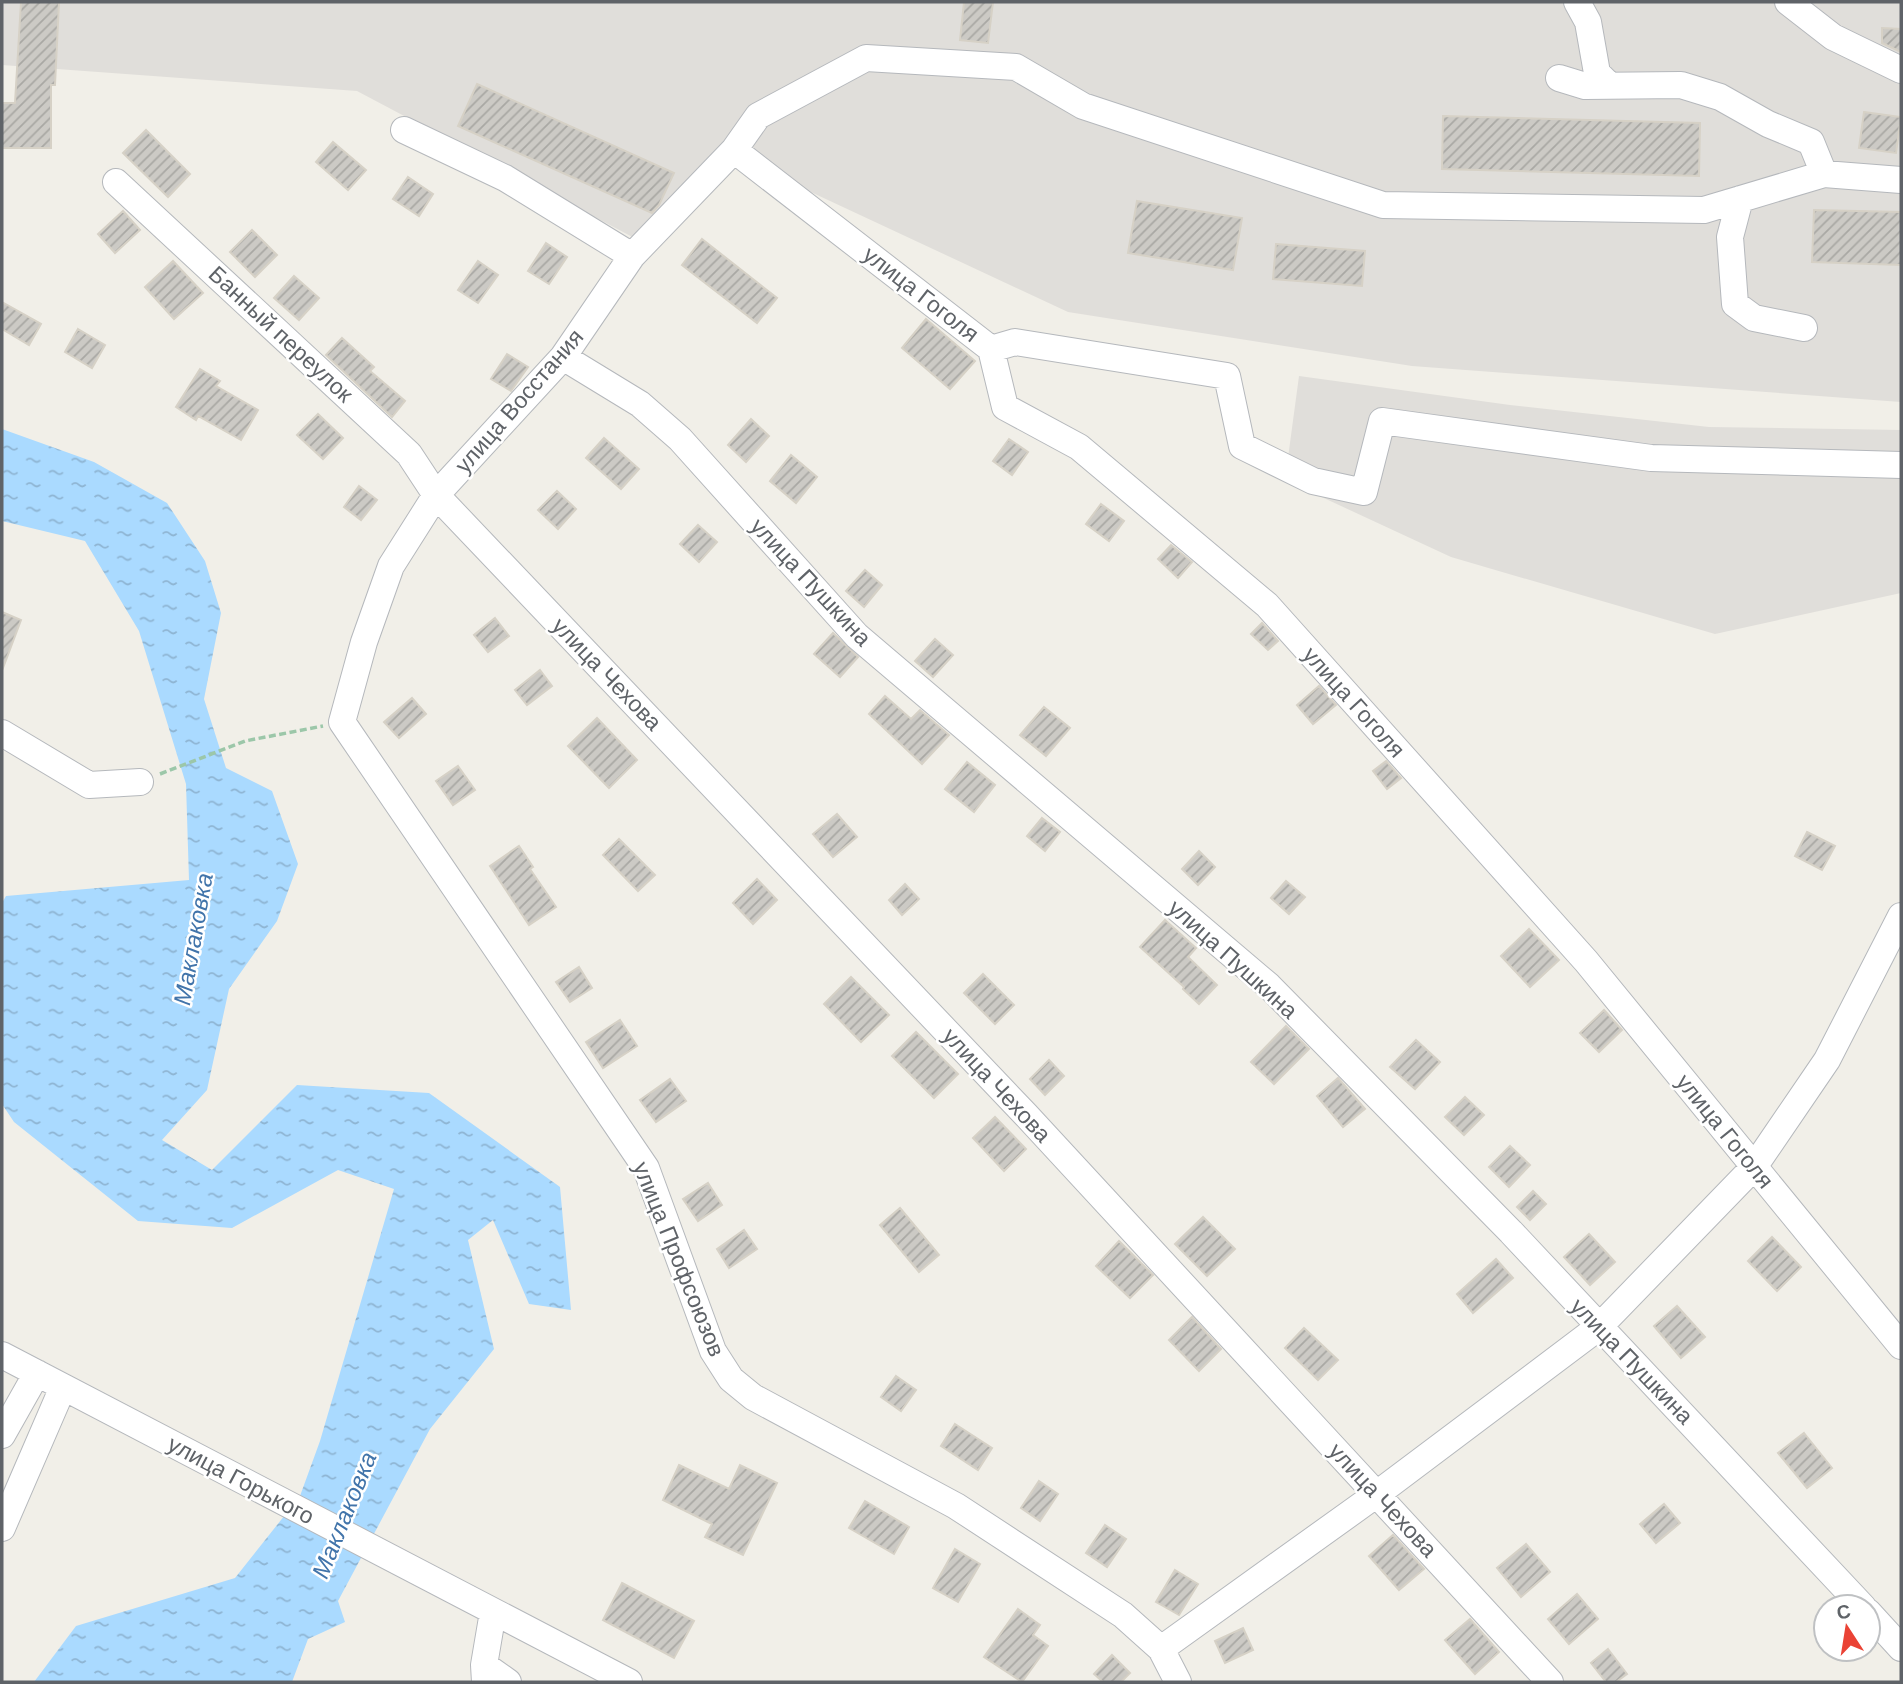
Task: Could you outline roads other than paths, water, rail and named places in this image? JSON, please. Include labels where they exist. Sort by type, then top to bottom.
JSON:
[{"type":"street","points":[[1577,2],[1588,22],[1597,74],[1609,85]]},
{"type":"street","points":[[1788,2],[1833,37],[1901,70]]},
{"type":"street","name":"улица Восстания","points":[[342,722],[364,642],[391,566],[436,495],[563,357],[632,256],[734,150],[758,116],[866,58],[1016,67],[1083,106],[1383,205],[1704,210],[1740,200]]},
{"type":"street","points":[[1559,78],[1585,86],[1681,85],[1720,97],[1769,124],[1811,142],[1824,174]]},
{"type":"street","points":[[404,130],[505,178],[632,256]]},
{"type":"street","name":"улица Гоголя","points":[[734,150],[991,349],[1005,407],[1079,447],[1267,605],[1586,961],[1901,1346]]},
{"type":"street","points":[[1804,328],[1754,318],[1735,304],[1730,237],[1740,200],[1824,174],[1901,180]]},
{"type":"street","name":"Банный переулок","points":[[116,181],[409,454],[436,495]]},
{"type":"street","points":[[991,349],[1015,342],[1227,376],[1242,446],[1314,481],[1364,492],[1382,421],[1651,458],[1901,465]]},
{"type":"street","name":"улица Пушкина","points":[[563,357],[640,404],[680,439],[857,636],[1269,986],[1501,1222],[1850,1593]]},
{"type":"street","name":"улица Чехова","points":[[436,495],[876,956],[1550,1682]]},
{"type":"street","name":"улица Профсоюзов","points":[[342,722],[646,1168],[713,1351],[731,1379],[753,1397],[956,1506],[1123,1615],[1161,1649],[1178,1682]]},
{"type":"street","points":[[2,733],[89,785],[140,782]]},
{"type":"street","points":[[1161,1649],[1377,1494],[1599,1327],[1754,1167],[1827,1060],[1901,916]]},
{"type":"street","name":"улица Горького","points":[[2,1354],[629,1682]]},
{"type":"street","points":[[2,1435],[37,1373]]},
{"type":"street","points":[[2,1528],[75,1393]]},
{"type":"street","points":[[493,1612],[485,1674],[508,1682]]},
{"type":"street","points":[[1882,1627],[1901,1648]]},
{"type":"water","name":"Маклаковка","points":[[2,429],[94,462],[167,503],[205,561],[221,613],[204,699],[226,768],[272,791],[298,864],[277,921],[229,989],[207,1090],[162,1140],[212,1170],[297,1085],[429,1093],[560,1187],[571,1310],[529,1304],[493,1220],[468,1240],[494,1349],[430,1429],[338,1601],[345,1622],[308,1639],[292,1682],[34,1682],[76,1626],[235,1578],[300,1496],[320,1441],[394,1189],[338,1170],[232,1228],[138,1221],[14,1122],[2,1104],[2,903],[6,896],[189,880],[186,784],[139,631],[85,541],[2,521]]}]
